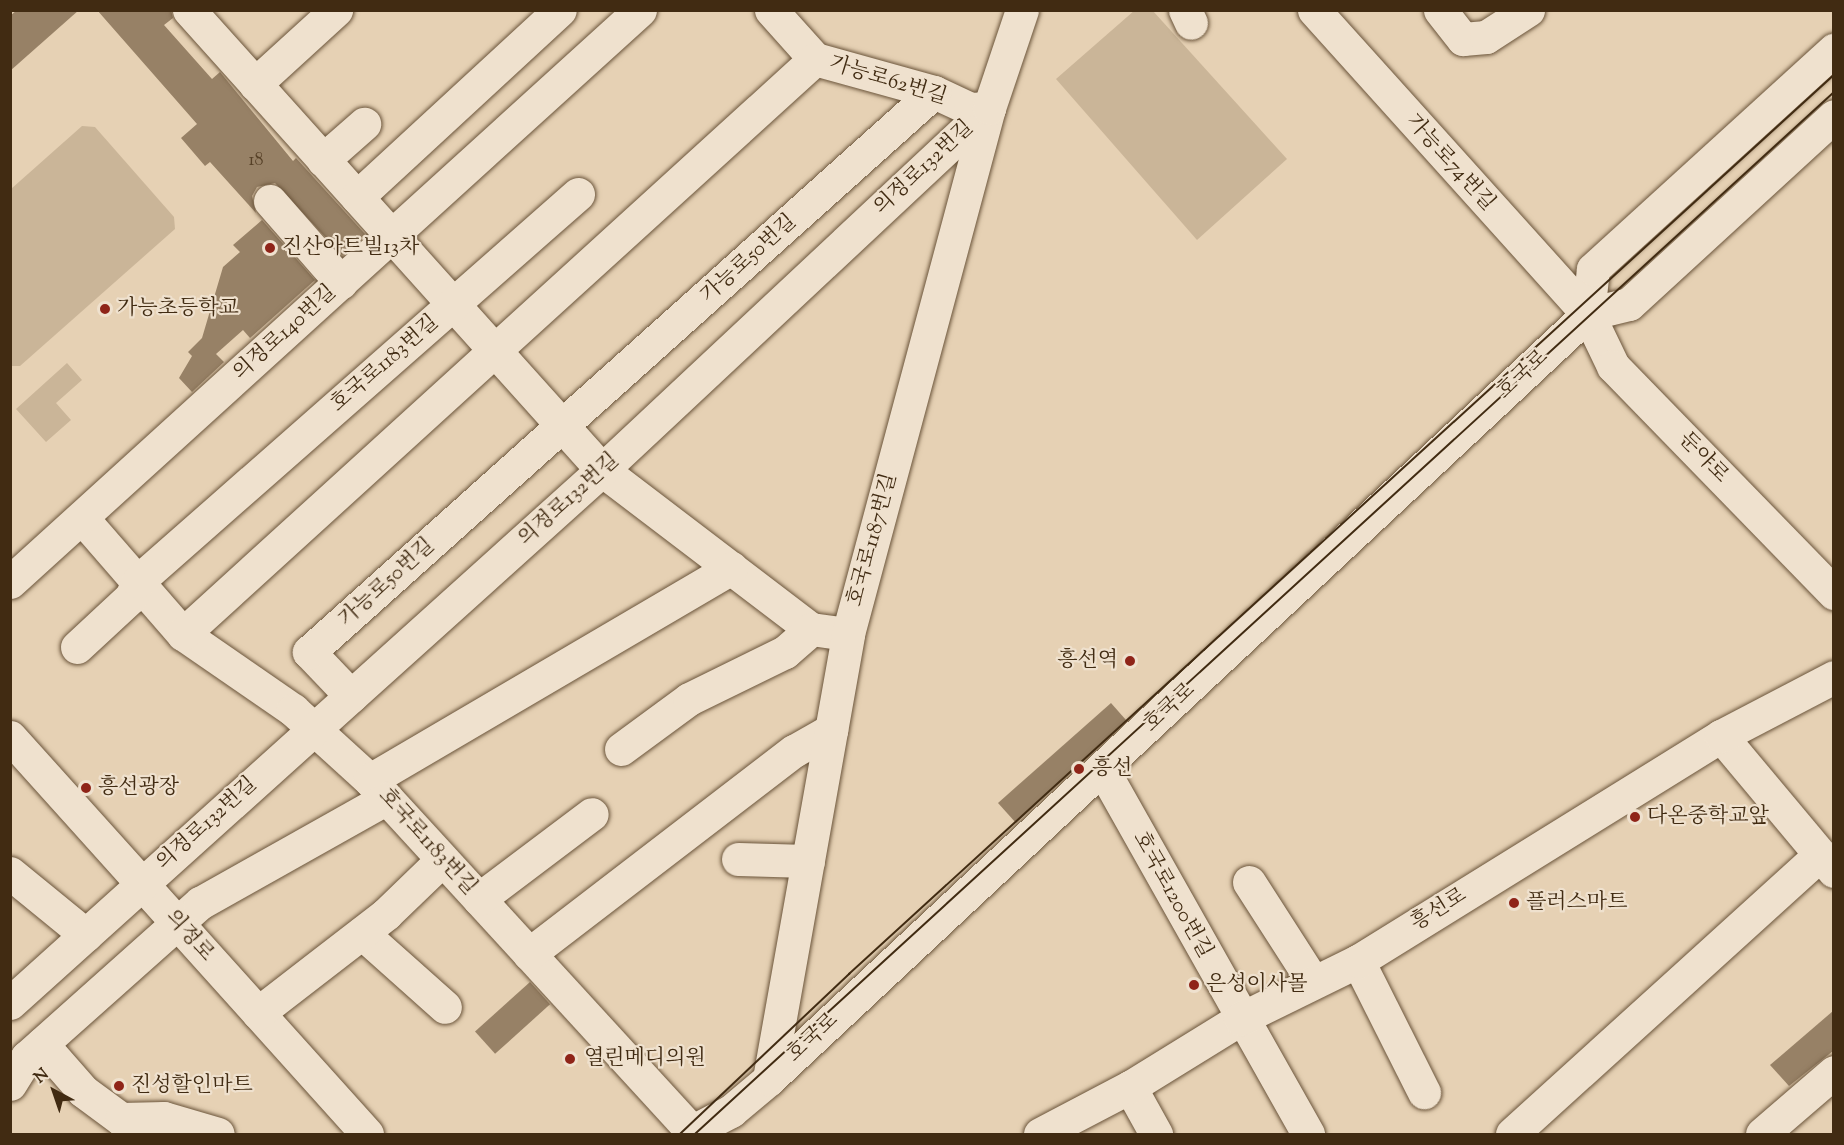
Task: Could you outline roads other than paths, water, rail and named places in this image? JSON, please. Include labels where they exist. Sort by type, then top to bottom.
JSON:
[{"type":"street","points":[[189,10],[602,470],[811,629],[848,634]]},
{"type":"street","points":[[255,84],[336,10]]},
{"type":"street","points":[[357,197],[560,10]]},
{"type":"street","name":"가능로62번길","points":[[771,10],[815,59],[934,92],[970,109],[989,108]]},
{"type":"street","name":"호국로1187번길","points":[[769,1079],[848,634],[989,108],[1022,10]]},
{"type":"street","name":"가능로74번길","points":[[1314,10],[1588,314]]},
{"type":"street","points":[[1440,10],[1464,39],[1486,37],[1528,10]]},
{"type":"street","name":"의정로140번길","points":[[10,582],[638,11]]},
{"type":"street","points":[[1588,314],[1593,269],[1833,50]]},
{"type":"street","points":[[183,634],[815,59]]},
{"type":"street","name":"가능로50번길","points":[[351,696],[309,652],[563,427],[934,92]]},
{"type":"street","name":"의정로132번길","points":[[10,1004],[602,470],[989,108]]},
{"type":"street","name":"호국로","points":[[689,1132],[727,1123],[769,1079],[1103,770],[1588,314],[1629,304],[1833,116]]},
{"type":"street","points":[[323,160],[364,124]]},
{"type":"street","name":"호국로1183번길","points":[[77,647],[131,597],[138,582],[578,194]]},
{"type":"street","points":[[270,201],[342,282]]},
{"type":"street","name":"둔야로","points":[[1588,314],[1613,366],[1833,592]]},
{"type":"street","name":"호국로1183번길","points":[[82,518],[183,634],[315,728],[379,789],[689,1132]]},
{"type":"street","points":[[10,1084],[42,1044],[200,903],[730,568]]},
{"type":"street","points":[[621,749],[720,681],[785,652],[811,629]]},
{"type":"street","name":"흥선로","points":[[1046,1133],[1130,1087],[1240,1019],[1312,980],[1358,961],[1721,736],[1828,690]]},
{"type":"street","points":[[529,954],[794,751],[831,730]]},
{"type":"street","points":[[1531,1129],[1827,863],[1721,736]]},
{"type":"street","name":"의정로","points":[[10,737],[367,1134]]},
{"type":"street","name":"호국로1200번길","points":[[1103,770],[1240,1019],[1308,1134]]},
{"type":"street","points":[[479,899],[592,814]]},
{"type":"street","points":[[738,859],[808,861]]},
{"type":"street","points":[[258,1013],[362,933],[442,860]]},
{"type":"street","points":[[10,873],[86,935]]},
{"type":"street","points":[[1249,882],[1312,980]]},
{"type":"street","points":[[362,933],[445,1007]]},
{"type":"street","points":[[1358,961],[1424,1092]]},
{"type":"street","points":[[42,1044],[83,1090],[121,1119],[164,1118],[218,1134]]},
{"type":"street","points":[[1762,1134],[1833,1072]]},
{"type":"street","points":[[1130,1087],[1156,1134]]},
{"type":"tram line","points":[[680,1134],[849,974],[1834,75]]},
{"type":"tram line","points":[[695,1134],[1834,92]]},
{"type":"place","name":"진산아트빌13차","points":[[270,248]]},
{"type":"place","name":"가능초등학교","points":[[105,309]]},
{"type":"place","name":"흥선역","points":[[1130,661]]},
{"type":"place","name":"흥선","points":[[1079,769]]},
{"type":"place","name":"흥선광장","points":[[86,788]]},
{"type":"place","name":"다온중학교앞","points":[[1635,817]]},
{"type":"place","name":"플러스마트","points":[[1514,903]]},
{"type":"place","name":"은성이사몰","points":[[1194,985]]},
{"type":"place","name":"열린메디의원","points":[[570,1059]]},
{"type":"place","name":"진성할인마트","points":[[119,1086]]}]
